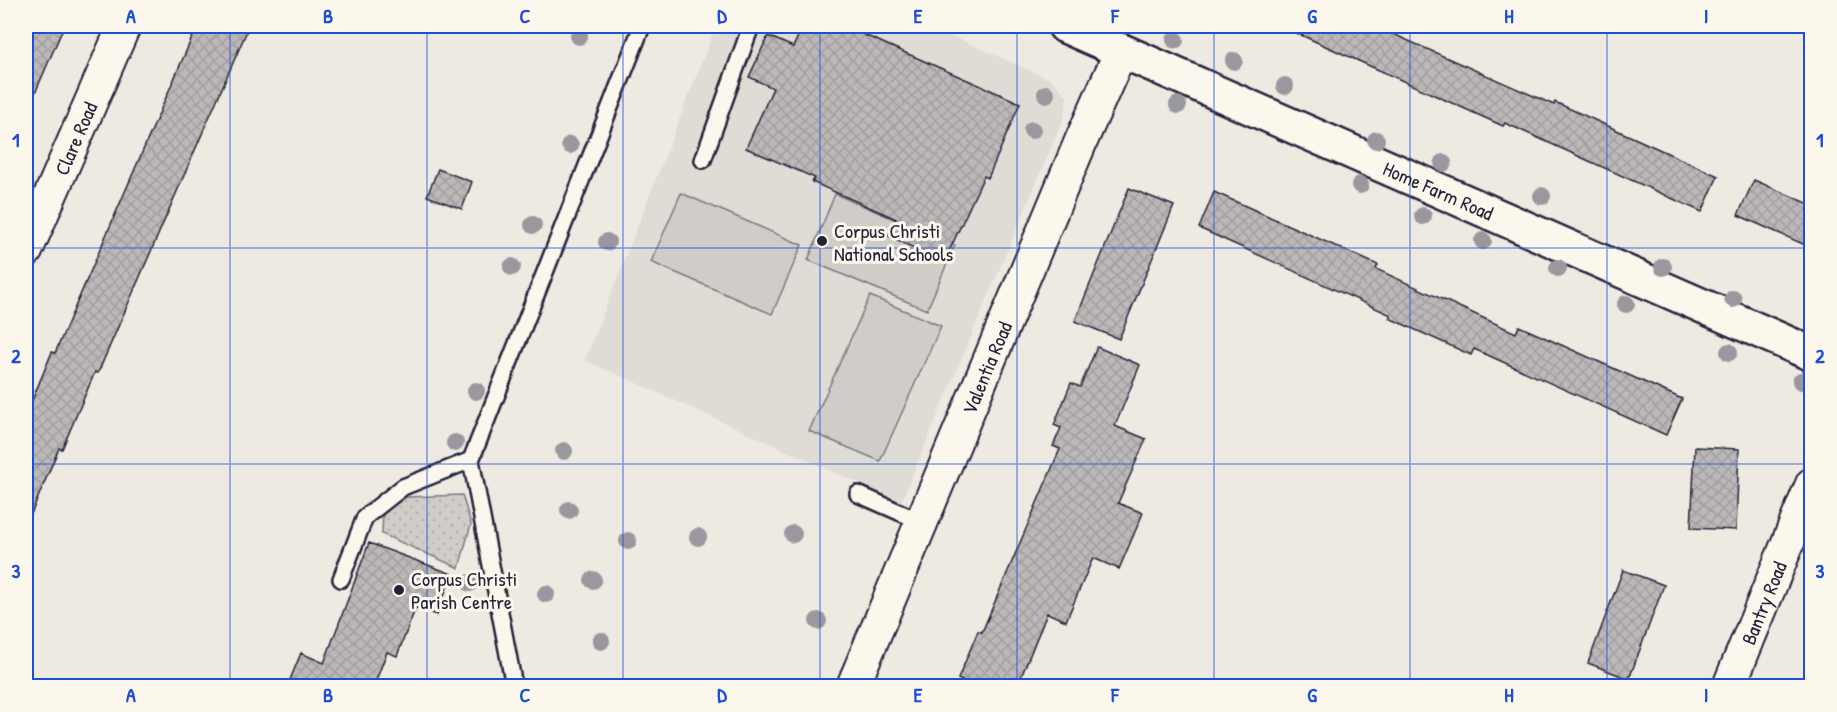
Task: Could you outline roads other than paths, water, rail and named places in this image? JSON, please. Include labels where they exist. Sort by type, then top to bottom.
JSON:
[{"type":"street","name":"Clare Road","points":[[26,251],[124,26]]},
{"type":"street","name":"Home Farm Road","points":[[1065,26],[1812,354]]},
{"type":"street","name":"Valentia Road","points":[[853,687],[1121,51]]},
{"type":"street","name":"Bantry Road","points":[[1729,687],[1812,484]]},
{"type":"lane","points":[[514,687],[471,460],[642,26]]},
{"type":"lane","points":[[703,160],[751,26]]},
{"type":"lane","points":[[341,579],[365,517],[403,487],[471,460]]},
{"type":"lane","points":[[858,494],[922,522]]},
{"type":"place","name":"Corpus Christi National Schools","points":[[822,241]]},
{"type":"place","name":"Corpus Christi Parish Centre","points":[[399,590]]}]
